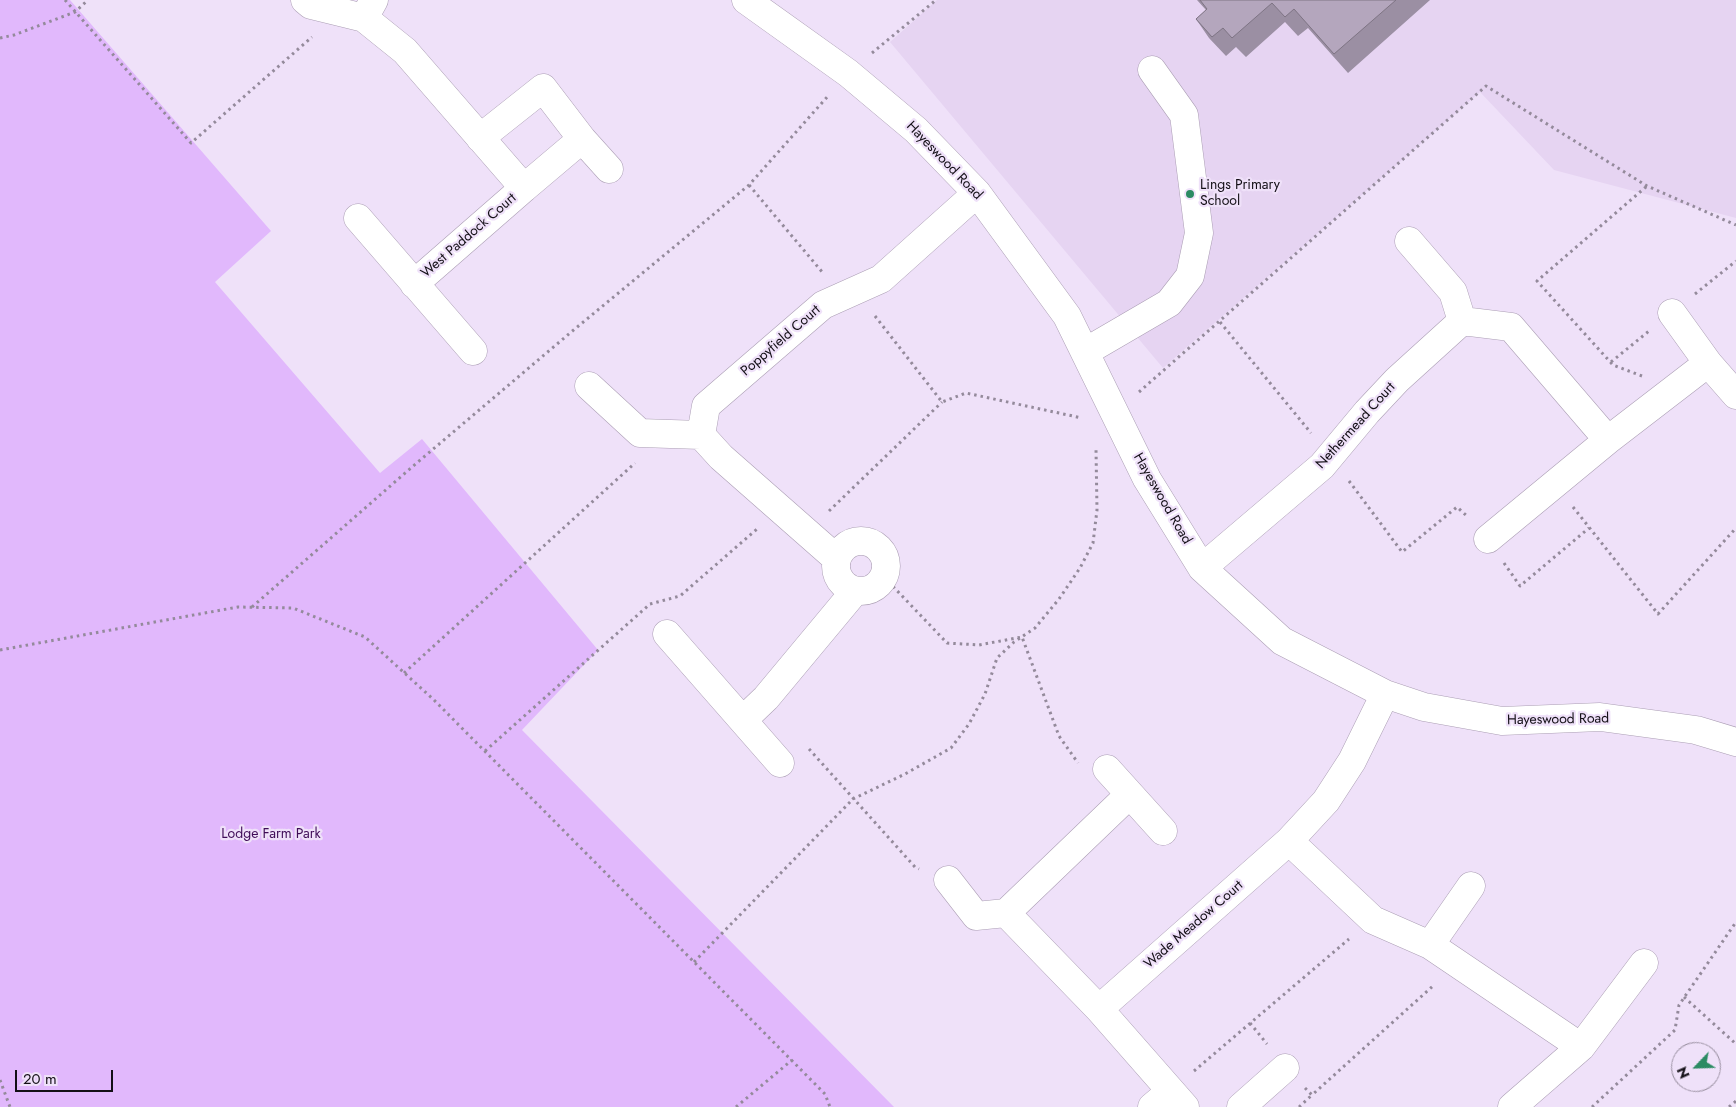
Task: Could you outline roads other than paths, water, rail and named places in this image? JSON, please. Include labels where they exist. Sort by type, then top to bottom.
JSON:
[{"type":"street","name":"West Paddock Court","points":[[305,0],[311,5],[360,10],[405,52],[524,188]]},
{"type":"street","name":"Hayeswood Road","points":[[746,0],[848,73],[916,130],[977,193],[1067,316],[1085,352],[1106,417],[1202,568],[1282,640],[1385,694],[1424,707],[1502,721],[1600,717],[1696,730],[1736,742]]},
{"type":"street","points":[[1085,352],[1169,304],[1190,276],[1199,233],[1184,115],[1152,70]]},
{"type":"street","points":[[480,138],[543,88],[582,139],[608,169]]},
{"type":"street","name":"West Paddock Court","points":[[414,284],[582,139]]},
{"type":"street","name":"Poppyfield Court","points":[[701,435],[706,406],[823,305],[881,280],[977,193]]},
{"type":"street","name":"West Paddock Court","points":[[358,218],[473,351]]},
{"type":"street","points":[[1409,241],[1453,292],[1462,321],[1511,327],[1608,440]]},
{"type":"street","points":[[1672,313],[1708,363],[1736,395]]},
{"type":"street","name":"Nethermead Court","points":[[1202,568],[1322,466],[1367,412],[1397,380],[1462,321]]},
{"type":"street","points":[[1488,539],[1608,440],[1708,363]]},
{"type":"street","points":[[589,386],[640,433],[701,435],[721,457],[837,559]]},
{"type":"street","points":[[859,541],[870,543],[883,554],[886,562],[884,577],[872,589],[863,592],[855,591],[843,584],[838,576],[837,559],[843,548],[850,544],[859,541]]},
{"type":"street","points":[[743,720],[766,698],[855,591]]},
{"type":"street","points":[[667,634],[780,762]]},
{"type":"street","name":"Wade Meadow Court","points":[[1099,1009],[1289,841],[1326,801],[1352,761],[1385,694]]},
{"type":"street","points":[[1107,769],[1163,831]]},
{"type":"street","points":[[948,880],[976,916],[1006,913],[1129,795]]},
{"type":"street","points":[[1289,841],[1373,920],[1430,946],[1581,1047]]},
{"type":"street","points":[[1430,946],[1471,886]]},
{"type":"street","points":[[1006,913],[1099,1009],[1169,1102]]},
{"type":"street","points":[[1512,1107],[1581,1047],[1644,963]]},
{"type":"street","points":[[1241,1107],[1285,1068]]},
{"type":"place","name":"Lings Primary School","points":[[1190,194]]},
{"type":"park label","name":"Lodge Farm Park","points":[[271,835]]}]
